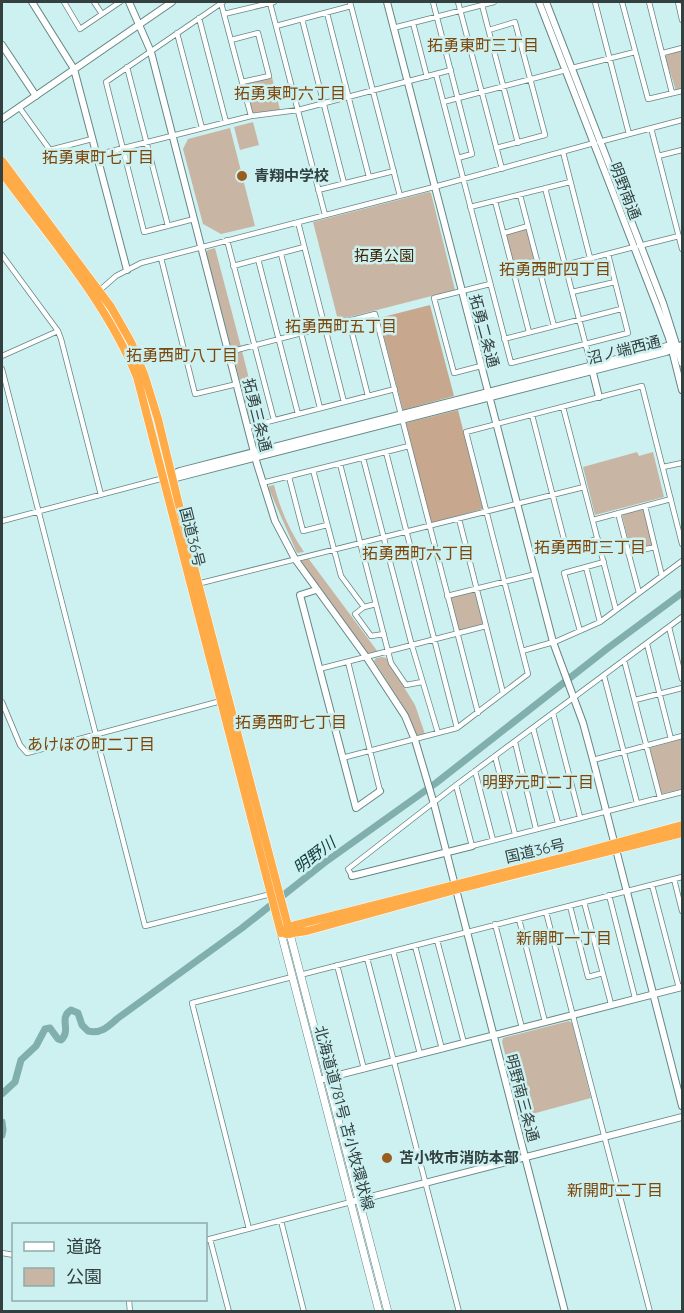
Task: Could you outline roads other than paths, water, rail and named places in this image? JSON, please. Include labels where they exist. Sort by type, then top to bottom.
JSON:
[{"type":"highway","name":"国道36号","points":[[2,161],[111,307],[144,374],[158,419],[169,477],[195,585],[289,931],[616,847],[682,833]]},
{"type":"highway","name":"国道36号","points":[[2,173],[92,293],[124,345],[169,477]]},
{"type":"highway","name":"国道36号","points":[[226,700],[280,933]]},
{"type":"highway","name":"国道36号","points":[[616,847],[682,825]]},
{"type":"highway","points":[[280,933],[289,931]]},
{"type":"main road","name":"北海道道781号 苫小牧環状線","points":[[289,931],[296,976]]},
{"type":"main road","name":"北海道道781号 苫小牧環状線","points":[[280,933],[296,976],[324,1079],[355,1201],[379,1311]]},
{"type":"main road","name":"北海道道781号 苫小牧環状線","points":[[355,1201],[388,1311]]},
{"type":"street","points":[[32,2],[74,69],[127,270]]},
{"type":"street","points":[[64,2],[80,28],[120,2]]},
{"type":"street","points":[[94,2],[102,14]]},
{"type":"street","name":"拓勇三条通","points":[[129,2],[140,23],[150,52],[262,483],[275,521],[295,559],[392,694],[415,740],[433,801]]},
{"type":"street","points":[[2,119],[172,2]]},
{"type":"street","points":[[194,219],[144,232],[105,82],[222,2],[250,116]]},
{"type":"street","points":[[224,14],[251,4],[272,2],[276,26],[325,215]]},
{"type":"street","name":"拓勇二条通","points":[[387,2],[554,642],[573,695]]},
{"type":"street","points":[[433,2],[472,154],[458,158]]},
{"type":"street","points":[[458,2],[502,169]]},
{"type":"street","points":[[393,28],[494,2]]},
{"type":"street","name":"明野南通","points":[[539,2],[569,69]]},
{"type":"street","name":"明野南通","points":[[546,2],[636,247],[682,363]]},
{"type":"street","points":[[595,2],[629,134]]},
{"type":"street","points":[[622,2],[648,99],[682,91]]},
{"type":"street","points":[[649,2],[672,93]]},
{"type":"street","points":[[678,2],[682,20]]},
{"type":"street","points":[[276,26],[327,13],[350,4],[400,196]]},
{"type":"street","points":[[482,5],[518,142]]},
{"type":"street","points":[[327,13],[369,177]]},
{"type":"street","points":[[200,18],[226,122]]},
{"type":"street","points":[[302,19],[344,183]]},
{"type":"street","points":[[489,30],[515,22],[545,135],[496,148]]},
{"type":"street","points":[[413,23],[427,77]]},
{"type":"street","points":[[177,33],[202,128]]},
{"type":"street","points":[[231,40],[258,33],[269,76],[242,82]]},
{"type":"street","points":[[2,45],[36,96]]},
{"type":"street","points":[[663,53],[682,48]]},
{"type":"street","points":[[443,102],[635,52]]},
{"type":"street","points":[[127,68],[168,226]]},
{"type":"street","points":[[96,155],[250,116],[298,110],[451,70]]},
{"type":"street","points":[[436,74],[511,363],[628,333],[608,254]]},
{"type":"street","points":[[19,107],[50,150],[92,139]]},
{"type":"street","points":[[98,291],[127,270],[161,258],[682,120]]},
{"type":"street","points":[[651,128],[682,249]]},
{"type":"street","points":[[658,156],[682,150]]},
{"type":"street","points":[[563,152],[590,258]]},
{"type":"street","points":[[318,190],[394,171]]},
{"type":"street","points":[[470,207],[570,182]]},
{"type":"street","points":[[545,188],[599,397]]},
{"type":"street","points":[[520,195],[554,326]]},
{"type":"street","points":[[495,201],[529,332]]},
{"type":"street","points":[[298,222],[344,402]]},
{"type":"street","points":[[504,233],[528,226]]},
{"type":"street","points":[[565,265],[679,236]]},
{"type":"street","points":[[227,240],[274,420]]},
{"type":"street","points":[[234,266],[304,247]]},
{"type":"street","points":[[281,254],[321,408]]},
{"type":"street","points":[[2,255],[58,331],[101,495]]},
{"type":"street","points":[[161,258],[195,394],[237,384]]},
{"type":"street","points":[[258,260],[298,414]]},
{"type":"street","points":[[572,292],[615,282]]},
{"type":"street","points":[[481,366],[454,373],[434,298],[490,284]]},
{"type":"street","points":[[504,339],[621,309]]},
{"type":"street","points":[[229,352],[375,314],[478,713]]},
{"type":"street","points":[[349,321],[368,396]]},
{"type":"street","points":[[2,356],[58,331]]},
{"type":"street","name":"明野南通","points":[[676,346],[682,390]]},
{"type":"street","name":"沼ノ端西通","points":[[2,521],[676,346]]},
{"type":"street","points":[[2,369],[145,926],[272,901]]},
{"type":"street","points":[[342,758],[457,728],[528,674],[466,432],[642,386],[682,544]]},
{"type":"street","points":[[248,427],[394,389]]},
{"type":"street","points":[[563,406],[616,610]]},
{"type":"street","points":[[532,415],[566,547],[598,539]]},
{"type":"street","points":[[262,483],[409,446]]},
{"type":"street","points":[[386,452],[457,728]]},
{"type":"street","points":[[363,458],[412,646],[438,733]]},
{"type":"street","points":[[663,468],[682,462]]},
{"type":"street","points":[[340,464],[391,663],[406,685],[422,682]]},
{"type":"street","points":[[313,470],[341,576],[364,607]]},
{"type":"street","points":[[289,477],[303,531],[327,525]]},
{"type":"street","points":[[195,585],[584,487]]},
{"type":"street","points":[[593,520],[671,500]]},
{"type":"street","points":[[645,506],[662,576]]},
{"type":"street","points":[[618,513],[639,593]]},
{"type":"street","points":[[459,519],[503,693]]},
{"type":"street","points":[[628,553],[655,547]]},
{"type":"street","points":[[522,651],[554,642],[600,622],[682,561]]},
{"type":"street","points":[[580,631],[564,573],[604,562]]},
{"type":"street","points":[[586,567],[600,622]]},
{"type":"street","points":[[447,596],[536,574]]},
{"type":"street","points":[[316,590],[300,595],[356,808],[380,790],[348,662]]},
{"type":"street","points":[[376,604],[364,607],[355,614],[371,636],[384,633]]},
{"type":"street","points":[[682,617],[604,676],[573,695],[534,728],[433,801],[348,868],[352,876],[682,792]]},
{"type":"street","points":[[320,669],[486,626]]},
{"type":"street","points":[[669,627],[682,679]]},
{"type":"street","points":[[646,644],[671,739]]},
{"type":"street","points":[[624,660],[660,798]]},
{"type":"street","points":[[604,676],[637,803]]},
{"type":"street","points":[[635,700],[682,688]]},
{"type":"street","points":[[573,695],[607,811],[682,1106]]},
{"type":"street","points":[[2,702],[20,745],[27,753],[226,700]]},
{"type":"street","points":[[553,713],[580,817]]},
{"type":"street","points":[[534,728],[558,823]]},
{"type":"street","points":[[593,760],[682,736]]},
{"type":"street","points":[[514,742],[536,829]]},
{"type":"street","points":[[495,756],[515,834]]},
{"type":"street","points":[[475,771],[493,840]]},
{"type":"street","points":[[456,785],[472,846]]},
{"type":"street","points":[[433,801],[455,888]]},
{"type":"street","points":[[249,1229],[192,1003],[682,877]]},
{"type":"street","points":[[675,879],[682,911]]},
{"type":"street","points":[[324,1079],[681,987],[652,885]]},
{"type":"street","name":"明野南三条通","points":[[455,888],[565,1311]]},
{"type":"street","points":[[609,895],[635,998]]},
{"type":"street","points":[[584,902],[611,1004]]},
{"type":"street","points":[[570,906],[588,977],[603,973]]},
{"type":"street","points":[[546,912],[650,1311]]},
{"type":"street","points":[[519,919],[545,1022]]},
{"type":"street","points":[[495,924],[522,1028]]},
{"type":"street","points":[[437,940],[464,1043]]},
{"type":"street","points":[[416,946],[442,1048]]},
{"type":"street","points":[[393,951],[420,1054]]},
{"type":"street","points":[[367,958],[459,1311]]},
{"type":"street","points":[[338,965],[364,1069]]},
{"type":"street","points":[[229,1311],[208,1240],[682,1117]]},
{"type":"street","points":[[280,1221],[304,1311]]},
{"type":"waterway","name":"明野川","points":[[2,1094],[15,1082],[21,1060],[36,1046],[45,1029],[50,1028],[61,1040],[65,1032],[67,1013],[71,1010],[78,1013],[82,1025],[88,1031],[97,1032],[108,1027],[242,928],[324,863],[436,783],[682,593]]},
{"type":"waterway","name":"明野川","points":[[2,1122],[2,1135]]},
{"type":"place","name":"青翔中学校","points":[[242,176]]},
{"type":"place","name":"苫小牧市消防本部","points":[[387,1158]]},
{"type":"district","name":"拓勇東町三丁目","points":[[483,45]]},
{"type":"district","name":"拓勇東町六丁目","points":[[290,93]]},
{"type":"district","name":"拓勇東町七丁目","points":[[98,157]]},
{"type":"district","name":"拓勇西町四丁目","points":[[555,269]]},
{"type":"district","name":"拓勇西町五丁目","points":[[341,326]]},
{"type":"district","name":"拓勇西町八丁目","points":[[182,355]]},
{"type":"district","name":"拓勇西町三丁目","points":[[590,547]]},
{"type":"district","name":"拓勇西町六丁目","points":[[418,553]]},
{"type":"district","name":"拓勇西町七丁目","points":[[291,722]]},
{"type":"district","name":"あけぼの町二丁目","points":[[91,744]]},
{"type":"district","name":"明野元町二丁目","points":[[538,782]]},
{"type":"district","name":"新開町一丁目","points":[[564,938]]},
{"type":"district","name":"新開町二丁目","points":[[615,1190]]},
{"type":"park label","name":"拓勇公園","points":[[384,256]]}]
